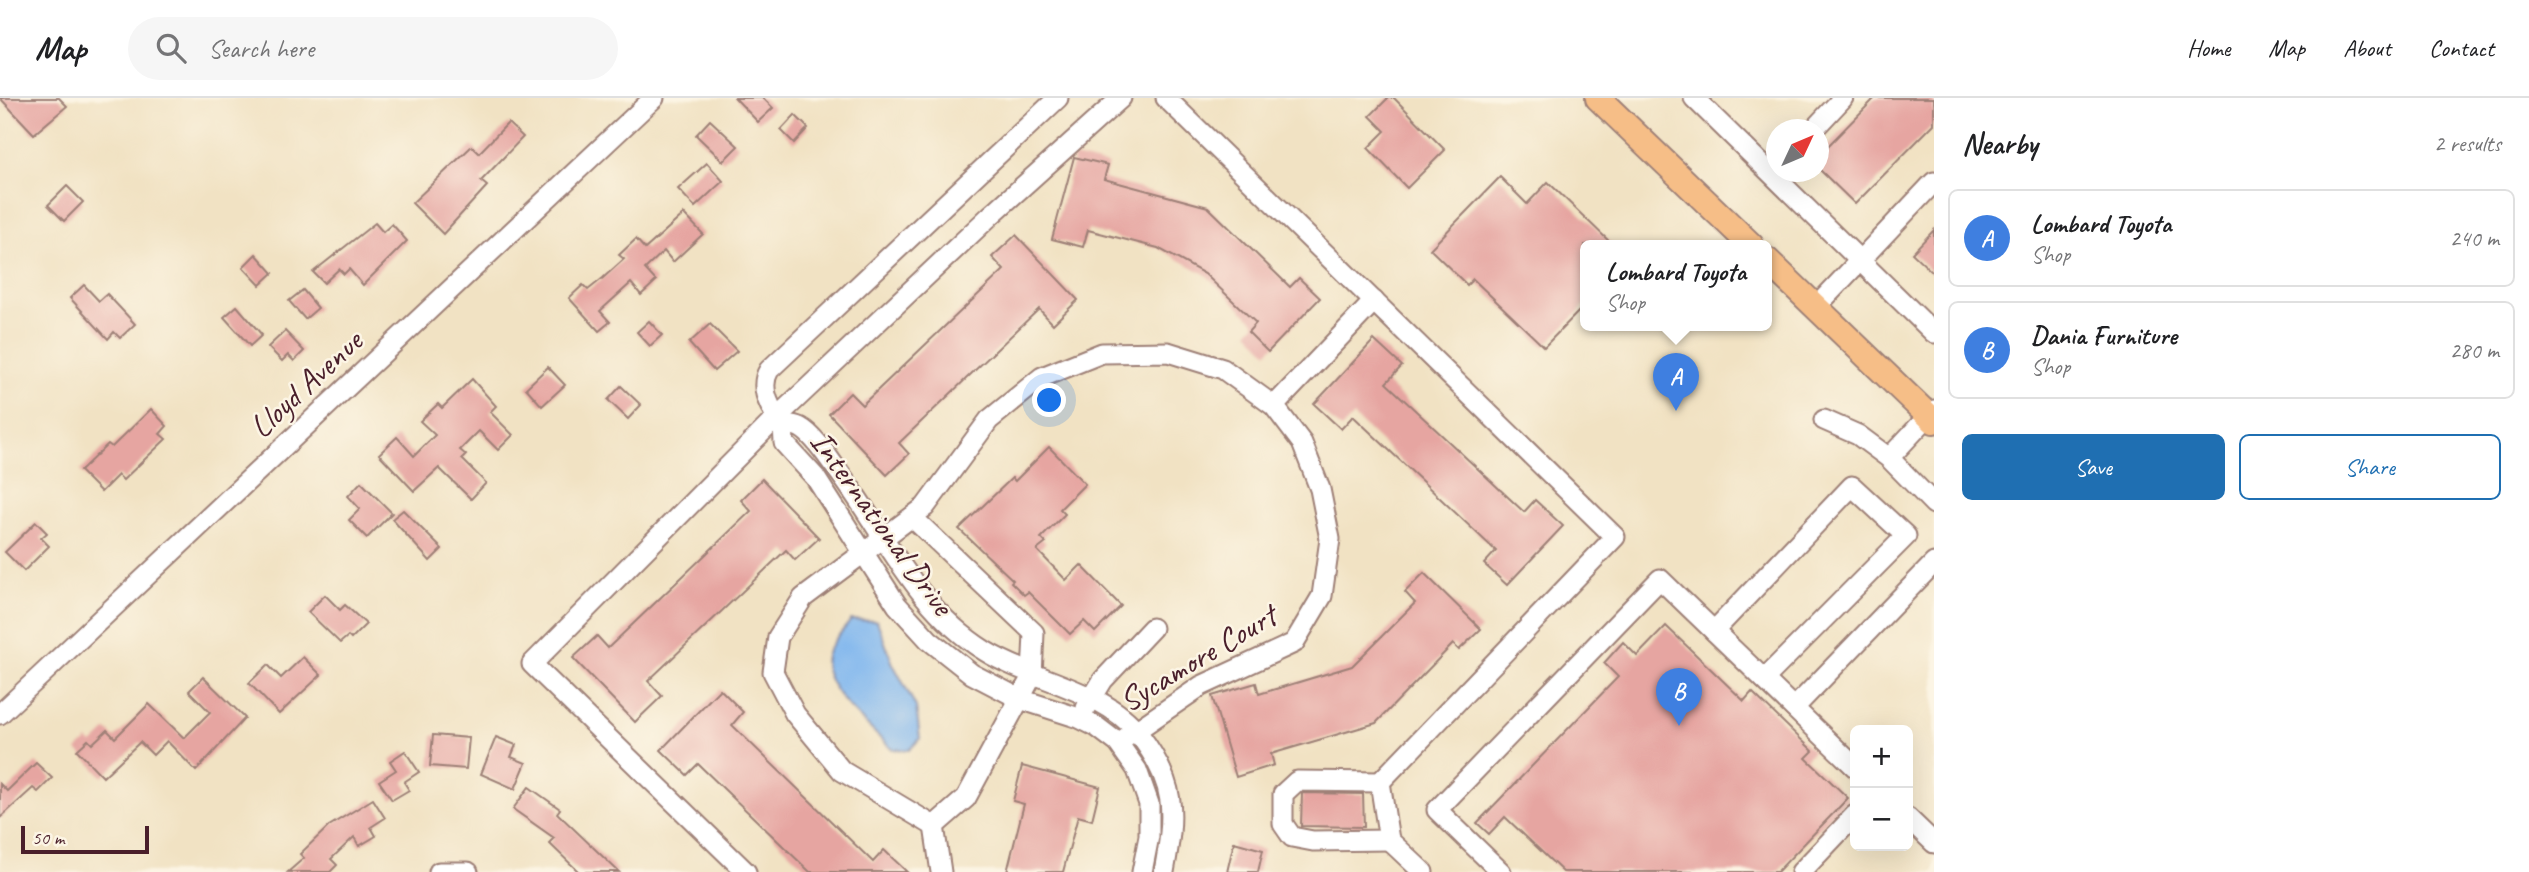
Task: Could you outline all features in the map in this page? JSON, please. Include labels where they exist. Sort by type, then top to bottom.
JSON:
[{"type":"main road","points":[[1598,98],[1746,240]]},
{"type":"main road","points":[[1772,265],[1932,416]]},
{"type":"street","name":"International Drive","points":[[1058,98],[769,370],[763,379],[763,387],[780,421],[784,443],[815,477],[897,604],[929,640],[972,674],[1020,699],[1079,718],[1097,727],[1118,743],[1137,770],[1149,804],[1149,836],[1142,872]]},
{"type":"street","points":[[746,872],[532,664],[990,216],[1121,98]]},
{"type":"street","points":[[1166,98],[1615,537],[1380,782],[1297,781],[1283,794],[1283,824],[1292,836],[1313,841],[1390,840]]},
{"type":"street","points":[[1694,98],[1766,163]]},
{"type":"street","points":[[1823,119],[1843,98]]},
{"type":"street","name":"Lloyd Avenue","points":[[0,715],[650,99]]},
{"type":"street","points":[[1785,182],[1859,261],[1934,334]]},
{"type":"street","points":[[1816,307],[1934,182]]},
{"type":"street","points":[[1274,406],[1374,301]]},
{"type":"street","name":"Sycamore Court","points":[[934,826],[842,771],[794,714],[773,672],[778,637],[803,598],[925,508],[989,420],[1042,377],[1102,352],[1168,352],[1223,369],[1274,406],[1302,443],[1320,489],[1329,539],[1322,596],[1294,643],[1201,686],[1118,743]]},
{"type":"street","points":[[1889,458],[1932,416]]},
{"type":"street","points":[[1824,420],[1858,435],[1889,458],[1934,504]]},
{"type":"street","name":"International Drive","points":[[780,421],[801,428],[832,463],[915,588],[947,620],[985,651],[1032,676],[1104,704],[1137,730],[1155,758],[1171,794],[1172,827],[1164,872]]},
{"type":"street","points":[[1714,631],[1852,486],[1906,536],[1765,679]]},
{"type":"street","points":[[913,518],[1034,633],[1032,676],[966,798],[934,826],[941,872]]},
{"type":"street","points":[[1794,708],[1934,563]]},
{"type":"street","points":[[1501,872],[1437,810],[1660,579],[1850,762]]},
{"type":"street","points":[[1079,718],[1103,680],[1152,628]]},
{"type":"street","points":[[1380,782],[1390,840],[1423,872]]},
{"type":"street","points":[[1801,872],[1850,820]]},
{"type":"street","points":[[1913,823],[1934,843]]},
{"type":"street","points":[[439,872],[468,872]]},
{"type":"water","points":[[851,620],[877,621],[893,664],[916,707],[920,739],[909,750],[892,749],[846,704],[828,676],[825,663],[828,651]]},
{"type":"building","points":[[0,98],[59,98],[67,106],[34,134]]},
{"type":"building","points":[[735,98],[763,98],[773,108],[758,122]]},
{"type":"building","points":[[1388,98],[1394,98],[1445,150],[1407,188],[1368,148],[1385,131],[1370,116]]},
{"type":"building","points":[[1875,98],[1934,98],[1934,124],[1855,204],[1829,179],[1829,145]]},
{"type":"building","points":[[795,115],[808,128],[794,143],[781,130]]},
{"type":"building","points":[[710,120],[738,146],[723,161],[696,135]]},
{"type":"building","points":[[508,123],[523,137],[481,181],[487,186],[443,234],[412,203],[472,146],[479,153]]},
{"type":"building","points":[[1074,157],[1108,165],[1104,179],[1208,207],[1290,287],[1299,278],[1320,298],[1268,352],[1248,332],[1256,323],[1205,274],[1158,248],[1088,230],[1083,247],[1052,239]]},
{"type":"building","points":[[707,163],[723,181],[695,207],[678,189]]},
{"type":"building","points":[[1500,177],[1527,204],[1548,182],[1608,240],[1580,240],[1580,310],[1544,347],[1473,279],[1467,285],[1430,249]]},
{"type":"building","points":[[67,186],[83,202],[64,221],[48,205]]},
{"type":"building","points":[[684,214],[703,234],[673,262],[664,251],[645,269],[656,281],[641,295],[631,283],[600,311],[610,322],[599,331],[569,298],[583,285],[588,290],[603,278],[624,259],[619,255],[636,239],[645,249]]},
{"type":"building","points":[[375,223],[383,232],[392,224],[407,241],[363,285],[349,269],[344,274],[339,269],[324,283],[313,272]]},
{"type":"building","points":[[1934,230],[1934,274],[1912,253]]},
{"type":"building","points":[[1016,235],[1078,300],[1053,324],[1039,309],[899,443],[909,454],[887,475],[829,414],[850,393],[862,405],[1004,270],[992,257]]},
{"type":"building","points":[[256,254],[273,273],[260,285],[243,267]]},
{"type":"building","points":[[84,285],[99,301],[107,294],[135,324],[120,338],[114,332],[108,339],[70,298]]},
{"type":"building","points":[[303,290],[318,308],[305,319],[289,301]]},
{"type":"building","points":[[237,306],[262,335],[250,346],[224,317]]},
{"type":"building","points":[[649,321],[662,335],[650,346],[637,332]]},
{"type":"building","points":[[710,324],[737,351],[714,371],[689,343]]},
{"type":"building","points":[[285,331],[304,351],[294,361],[288,355],[282,361],[268,347]]},
{"type":"building","points":[[1374,340],[1402,366],[1386,383],[1524,512],[1535,500],[1563,526],[1507,585],[1484,564],[1496,551],[1353,416],[1341,429],[1314,404]]},
{"type":"building","points":[[548,367],[565,385],[542,406],[526,388]]},
{"type":"building","points":[[472,379],[496,406],[490,412],[513,435],[498,450],[479,431],[460,450],[466,455],[462,459],[486,483],[471,499],[439,468],[414,491],[379,454],[397,437],[414,456],[435,435],[420,421],[438,404],[442,408]]},
{"type":"building","points":[[621,386],[641,405],[628,419],[608,400]]},
{"type":"building","points":[[151,409],[167,426],[160,434],[166,439],[123,480],[118,475],[101,492],[80,471],[108,444],[112,447]]},
{"type":"building","points":[[1049,447],[1085,484],[1060,509],[1065,514],[1041,538],[1046,543],[1037,550],[1066,580],[1081,565],[1121,606],[1095,632],[1084,621],[1070,634],[1028,592],[1024,595],[1011,582],[1013,580],[959,529],[1012,478],[1015,481]]},
{"type":"building","points":[[762,479],[819,538],[795,560],[786,550],[648,681],[662,696],[635,722],[573,658],[597,636],[608,648],[751,511],[741,500]]},
{"type":"building","points":[[361,482],[392,513],[367,538],[349,520],[360,509],[348,496]]},
{"type":"building","points":[[403,510],[442,549],[430,561],[392,519]]},
{"type":"building","points":[[36,522],[47,533],[41,538],[49,546],[24,571],[5,552]]},
{"type":"building","points":[[1424,573],[1481,629],[1459,650],[1453,644],[1376,723],[1271,754],[1274,765],[1236,777],[1212,696],[1256,683],[1259,694],[1352,666],[1415,603],[1405,592]]},
{"type":"building","points":[[325,595],[340,610],[345,605],[366,624],[351,639],[348,636],[340,643],[308,612]]},
{"type":"building","points":[[1666,626],[1744,701],[1752,692],[1813,751],[1806,758],[1848,798],[1777,872],[1563,872],[1505,817],[1489,834],[1477,823],[1618,677],[1604,663],[1623,642],[1637,656]]},
{"type":"building","points":[[303,657],[321,675],[279,714],[249,683],[268,665],[281,678]]},
{"type":"building","points":[[203,677],[245,718],[196,771],[167,741],[153,755],[140,742],[103,777],[77,750],[88,740],[92,744],[107,730],[115,738],[149,704],[184,738],[210,712],[189,691]]},
{"type":"building","points":[[720,689],[743,712],[732,725],[873,862],[884,850],[907,872],[810,872],[698,764],[687,775],[661,750]]},
{"type":"building","points":[[433,735],[469,738],[466,769],[430,766]]},
{"type":"building","points":[[496,737],[516,745],[511,757],[526,763],[515,789],[481,774]]},
{"type":"building","points":[[405,751],[419,772],[404,782],[409,790],[392,800],[379,781],[396,770],[390,761]]},
{"type":"building","points":[[36,763],[52,778],[38,792],[33,788],[0,818],[0,784],[7,791]]},
{"type":"building","points":[[1022,766],[1100,787],[1092,820],[1078,816],[1063,872],[1007,872],[1024,804],[1013,801]]},
{"type":"building","points":[[529,787],[560,809],[557,813],[619,872],[579,872],[549,843],[554,838],[513,809]]},
{"type":"building","points":[[1302,793],[1363,794],[1364,827],[1301,826]]},
{"type":"building","points":[[373,799],[385,818],[371,827],[376,836],[359,846],[354,837],[331,859],[337,865],[330,872],[288,872],[304,858],[300,854],[329,826]]},
{"type":"building","points":[[1234,842],[1263,850],[1258,872],[1227,872]]},
{"type":"place","name":"Lombard Toyota","points":[[1676,411]]},
{"type":"place","name":"Dania Furniture","points":[[1679,726]]}]
